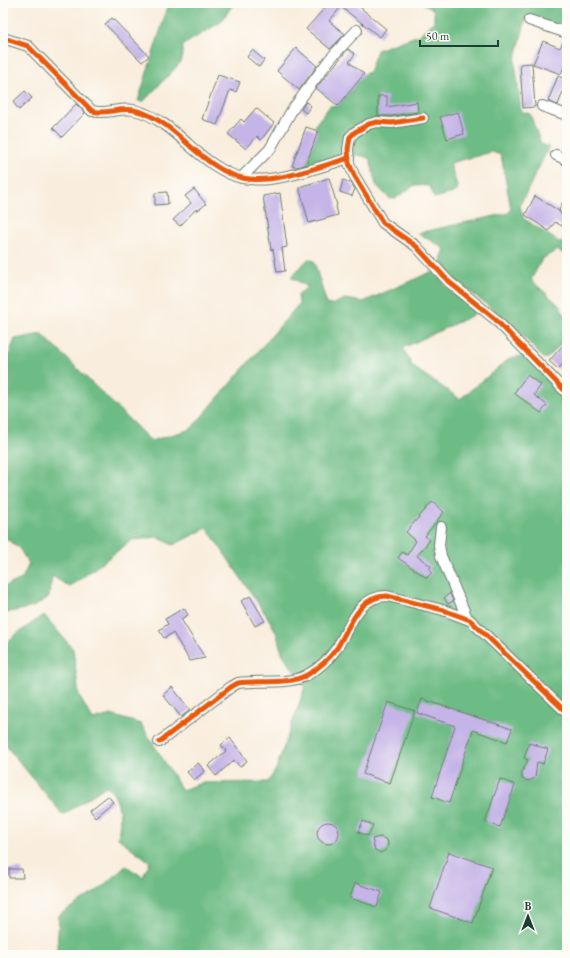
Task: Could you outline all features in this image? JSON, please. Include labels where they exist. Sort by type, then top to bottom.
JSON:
[{"type":"street","points":[[529,20],[567,33]]},
{"type":"street","points":[[241,178],[270,149],[297,104],[330,60],[357,30]]},
{"type":"street","points":[[3,38],[14,40],[28,46],[92,111],[104,113],[134,110],[153,117],[167,125],[210,162],[241,178],[269,178],[300,172],[349,158]]},
{"type":"street","points":[[542,106],[567,115]]},
{"type":"street","points":[[423,118],[369,124],[350,137],[349,163],[354,175],[383,224],[416,246],[449,282],[495,319],[567,393]]},
{"type":"street","points":[[556,156],[567,160]]},
{"type":"street","points":[[441,527],[439,545],[441,556],[467,618]]},
{"type":"street","points":[[159,742],[238,683],[290,680],[309,674],[336,650],[360,607],[372,598],[387,596],[443,610],[467,618],[490,638],[567,713]]},
{"type":"green space","points":[[169,3],[234,3],[221,22],[183,45],[181,62],[143,102],[138,101]]},
{"type":"green space","points":[[422,3],[567,3],[567,30],[526,18],[515,61],[521,111],[530,114],[541,144],[549,147],[520,205],[523,218],[559,242],[567,244],[567,258],[563,253],[557,250],[542,259],[531,280],[560,306],[567,321],[567,337],[549,357],[544,359],[513,325],[451,277],[441,259],[445,249],[418,233],[509,213],[511,209],[501,155],[492,152],[450,163],[458,189],[453,193],[434,198],[430,186],[415,185],[396,198],[390,199],[376,185],[370,159],[363,156],[355,155],[337,158],[304,170],[318,131],[315,125],[330,106],[338,106],[364,74],[369,72],[377,50],[419,35],[434,21],[434,10]]},
{"type":"green space","points":[[308,259],[314,261],[327,305],[334,304],[345,299],[363,302],[431,272],[437,274],[451,292],[476,307],[473,315],[403,348],[413,367],[460,399],[509,359],[524,355],[567,397],[567,955],[44,955],[57,950],[59,915],[97,891],[126,866],[143,877],[150,862],[118,838],[120,816],[118,803],[111,791],[106,786],[63,815],[3,742],[3,646],[15,635],[44,615],[73,649],[79,696],[93,720],[111,715],[141,724],[182,790],[201,783],[268,782],[276,769],[305,687],[282,653],[276,632],[270,621],[207,528],[173,545],[157,537],[132,540],[70,587],[52,576],[49,597],[33,607],[10,612],[3,616],[3,587],[22,579],[29,564],[19,548],[3,536],[3,370],[15,339],[42,334],[151,441],[191,429],[299,304],[298,294],[308,287],[291,277]]},
{"type":"building","points":[[329,3],[355,3],[386,29],[380,37],[341,7],[329,21],[345,34],[330,49],[306,29]]},
{"type":"building","points":[[112,18],[149,56],[142,62],[105,24]]},
{"type":"building","points":[[564,39],[567,39],[567,60],[561,74],[533,64],[543,41],[560,48]]},
{"type":"building","points":[[296,48],[317,66],[299,90],[277,71]]},
{"type":"building","points":[[348,49],[355,54],[349,62],[364,74],[338,106],[316,88]]},
{"type":"building","points":[[252,50],[264,60],[259,67],[247,57]]},
{"type":"building","points":[[532,63],[535,107],[523,108],[520,64]]},
{"type":"building","points":[[218,75],[240,82],[236,92],[230,90],[217,125],[202,119]]},
{"type":"building","points":[[558,76],[567,80],[558,105],[548,101]]},
{"type":"building","points":[[25,91],[32,98],[19,110],[13,102]]},
{"type":"building","points":[[378,96],[387,96],[387,107],[417,102],[418,112],[392,116],[378,116]]},
{"type":"building","points":[[306,102],[311,106],[306,113],[301,109]]},
{"type":"building","points":[[76,104],[85,113],[62,137],[53,128]]},
{"type":"building","points":[[256,108],[274,123],[261,140],[257,136],[246,149],[228,134],[241,119],[244,122]]},
{"type":"building","points":[[458,112],[464,134],[447,139],[440,117]]},
{"type":"building","points":[[306,127],[318,131],[306,165],[295,167],[292,166]]},
{"type":"building","points":[[329,178],[337,205],[338,215],[309,223],[299,187]]},
{"type":"building","points":[[343,180],[351,183],[355,189],[352,196],[340,192]]},
{"type":"building","points":[[194,189],[206,204],[197,211],[196,209],[180,226],[173,220],[191,203],[185,196]]},
{"type":"building","points":[[167,192],[168,204],[155,205],[155,193]]},
{"type":"building","points":[[280,193],[287,247],[282,248],[285,271],[277,272],[273,249],[271,250],[263,196]]},
{"type":"building","points":[[535,196],[559,211],[562,216],[567,217],[562,226],[555,222],[549,231],[525,215]]},
{"type":"building","points":[[567,341],[567,360],[558,369],[549,361]]},
{"type":"building","points":[[527,375],[541,385],[534,395],[547,405],[541,413],[514,393]]},
{"type":"building","points":[[432,502],[444,512],[425,536],[430,540],[417,556],[431,566],[429,570],[432,572],[427,578],[398,558],[402,552],[407,555],[416,541],[406,532]]},
{"type":"building","points":[[450,593],[453,601],[448,604],[444,598]]},
{"type":"building","points":[[250,596],[265,621],[255,626],[241,601]]},
{"type":"building","points":[[184,608],[188,615],[181,619],[205,658],[190,661],[173,633],[164,638],[159,630],[168,624],[165,619]]},
{"type":"building","points":[[172,687],[190,710],[181,717],[163,695]]},
{"type":"building","points":[[422,699],[512,729],[507,742],[473,730],[449,803],[432,797],[455,726],[417,713]]},
{"type":"building","points":[[388,702],[415,711],[390,783],[363,774]]},
{"type":"building","points":[[230,738],[247,761],[240,767],[234,760],[216,776],[208,766],[226,751],[221,745]]},
{"type":"building","points":[[529,743],[536,745],[537,743],[537,746],[548,749],[543,764],[537,762],[535,778],[529,781],[522,779],[522,772],[528,760],[524,758]]},
{"type":"building","points":[[198,763],[205,771],[194,780],[187,772]]},
{"type":"building","points":[[500,779],[515,785],[500,827],[485,822]]},
{"type":"building","points":[[108,796],[113,802],[95,817],[90,810]]},
{"type":"building","points":[[363,821],[373,825],[368,836],[358,832]]},
{"type":"building","points":[[328,822],[336,825],[339,833],[336,841],[328,844],[320,841],[317,833],[320,825]]},
{"type":"building","points":[[380,837],[387,840],[388,843],[387,849],[381,853],[375,850],[372,839]]},
{"type":"building","points":[[449,852],[492,867],[473,923],[430,908]]},
{"type":"building","points":[[9,869],[22,869],[23,878],[9,878]]},
{"type":"building","points":[[355,883],[382,892],[377,907],[350,898]]},
{"type":"cycle path","points":[[3,38],[28,46],[92,111],[102,112],[129,109],[142,112],[171,129],[208,161],[235,176],[254,180],[281,177],[349,158]]},
{"type":"cycle path","points":[[423,118],[392,123],[377,122],[369,124],[355,132],[350,137],[348,149],[349,163],[354,175],[383,223],[416,246],[449,282],[495,319],[567,393]]},
{"type":"cycle path","points":[[159,742],[238,683],[292,680],[311,673],[324,663],[334,652],[351,622],[362,607],[377,597],[387,596],[443,610],[470,620],[567,713]]}]
